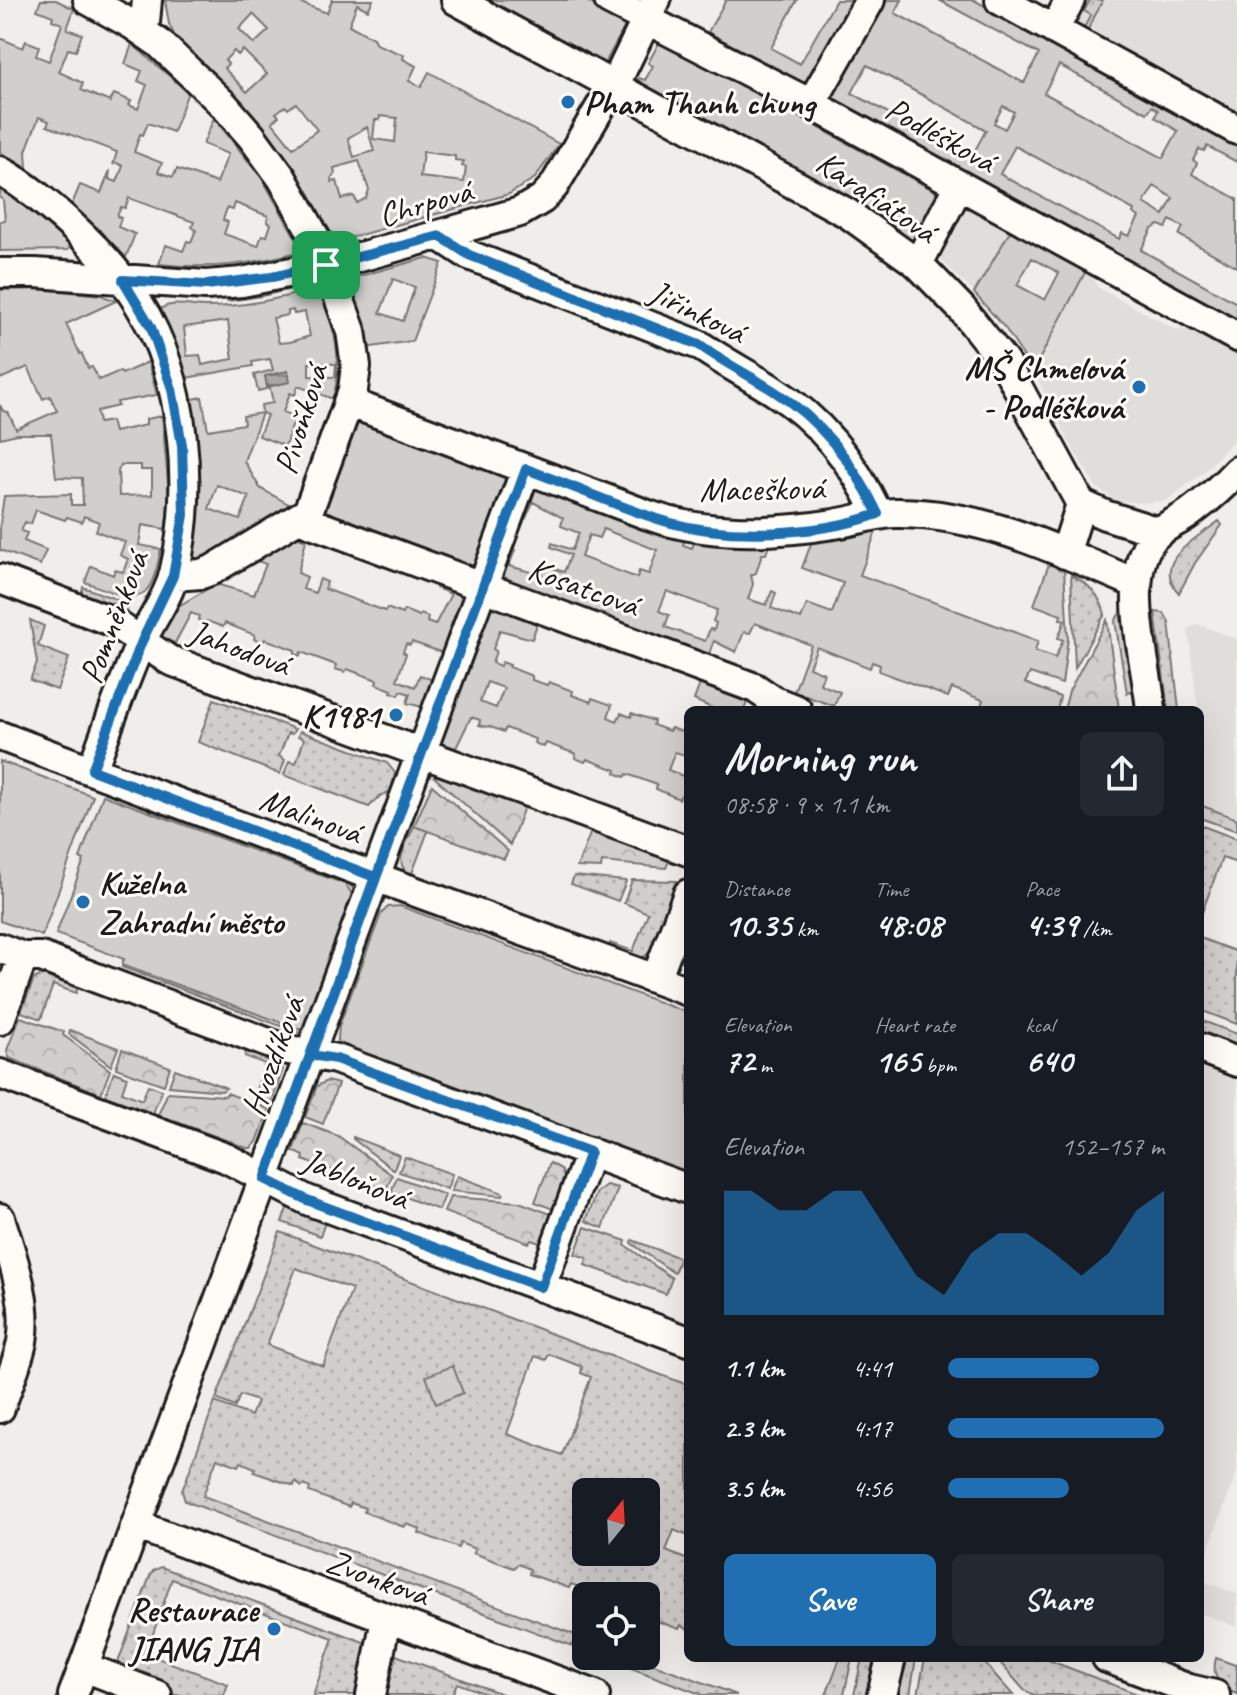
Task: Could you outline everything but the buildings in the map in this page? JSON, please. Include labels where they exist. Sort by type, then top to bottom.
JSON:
[{"type":"street","name":"Pivoňková","points":[[88,0],[141,29],[209,89],[252,137],[282,178],[321,248],[355,351],[355,381],[308,512],[212,570],[173,576]]},
{"type":"street","points":[[141,29],[145,22],[147,0]]},
{"type":"street","name":"Karafiátová","points":[[456,0],[847,213],[918,264],[962,309],[1004,362],[1081,504]]},
{"type":"street","name":"Podléšková","points":[[609,0],[652,10],[811,104],[1237,337]]},
{"type":"street","points":[[811,104],[870,0]]},
{"type":"street","points":[[1000,0],[1237,130]]},
{"type":"street","points":[[1054,30],[1070,0]]},
{"type":"street","name":"Chrpová","points":[[0,273],[206,285],[272,277],[326,265],[520,212],[542,199],[554,186],[652,10]]},
{"type":"street","name":"Pomněnková","points":[[0,171],[55,210],[123,280],[140,305],[159,344],[176,404],[185,488],[184,515],[173,576],[142,641],[92,770]]},
{"type":"street","points":[[918,264],[959,185]]},
{"type":"street","name":"Jiřinková","points":[[440,236],[469,255],[699,345],[776,392],[815,422],[849,460],[878,514]]},
{"type":"street","name":"Macešková","points":[[348,402],[648,515],[691,527],[757,532],[812,528],[858,521],[878,514],[915,514],[976,522],[1040,543],[1137,584]]},
{"type":"street","name":"Hvozdíková","points":[[73,1695],[526,469]]},
{"type":"street","points":[[1150,706],[1137,605],[1142,559],[1159,532],[1190,513],[1237,471]]},
{"type":"street","points":[[1065,554],[1081,504],[1159,532]]},
{"type":"street","name":"Kosatcová","points":[[298,518],[755,688],[759,702]]},
{"type":"street","name":"Jahodová","points":[[0,579],[111,621],[169,660],[684,850]]},
{"type":"street","name":"Malinová","points":[[0,736],[684,990]]},
{"type":"street","points":[[656,979],[684,905]]},
{"type":"street","points":[[0,1020],[11,953],[41,957],[284,1049],[336,1059],[684,1187]]},
{"type":"street","points":[[1204,1050],[1237,1062]]},
{"type":"street","name":"Jabloňová","points":[[0,1074],[226,1158],[307,1200],[684,1340]]},
{"type":"street","points":[[541,1287],[590,1152]]},
{"type":"street","points":[[0,1218],[14,1264],[23,1321],[20,1349],[0,1408]]},
{"type":"street","name":"Zvonková","points":[[136,1525],[595,1695]]},
{"type":"street","points":[[371,1695],[386,1619]]},
{"type":"street","points":[[882,1695],[890,1662]]},
{"type":"street","points":[[1118,1662],[1189,1689],[1215,1695]]},
{"type":"street","points":[[84,1667],[157,1695]]},
{"type":"shaded area","points":[[1078,0],[1237,0],[1237,121],[1064,26]]},
{"type":"shaded area","points":[[968,204],[1012,228],[974,293],[938,257]]},
{"type":"shaded area","name":"MŠ Chmelová - Podléšková","points":[[1087,269],[1099,288],[1175,329],[1194,330],[1237,352],[1237,437],[1203,473],[1166,501],[1136,503],[1116,500],[1097,488],[1074,451],[1033,371]]},
{"type":"shaded area","points":[[288,371],[290,382],[267,387],[265,376]]},
{"type":"shaded area","points":[[1197,624],[1237,639],[1237,819],[1204,807],[1204,706],[1198,706],[1188,629]]},
{"type":"shaded area","points":[[1204,1069],[1237,1081],[1237,1472],[1204,1561]]},
{"type":"shaded area","points":[[1204,1582],[1237,1594],[1237,1627],[1204,1615]]},
{"type":"green space","points":[[41,0],[56,0],[74,9],[67,29],[82,34],[76,51],[68,49],[59,72],[83,83],[81,90],[110,102],[114,94],[131,101],[129,105],[138,109],[147,85],[138,81],[142,71],[125,64],[132,44],[188,92],[173,132],[148,123],[143,135],[140,134],[134,152],[162,163],[158,172],[173,177],[177,169],[217,183],[228,154],[203,144],[214,118],[263,180],[303,251],[232,265],[159,264],[166,245],[183,251],[187,241],[191,242],[196,230],[192,227],[194,222],[129,198],[117,216],[121,218],[118,227],[135,234],[126,257],[72,204],[80,185],[101,193],[110,170],[109,179],[117,182],[123,166],[115,162],[113,165],[117,152],[47,126],[49,121],[39,117],[26,151],[27,168],[0,152],[0,38],[23,48],[26,41],[39,46],[36,56],[49,61],[62,24],[52,20],[53,16],[37,10]],"holes":[[[235,203],[268,216],[267,222],[271,224],[267,236],[262,235],[258,246],[224,234],[228,222],[223,220],[227,208],[233,210]]]},
{"type":"green space","points":[[165,0],[293,0],[327,13],[332,0],[373,0],[368,10],[357,4],[349,25],[373,38],[376,44],[404,55],[403,59],[416,66],[409,81],[421,87],[429,72],[559,144],[535,178],[509,194],[349,238],[335,237],[326,232],[178,43],[169,24]],"holes":[[[253,14],[269,30],[254,44],[239,29]],[[243,50],[267,74],[247,92],[224,68],[228,64],[225,60],[234,51],[238,55]],[[296,103],[317,130],[293,148],[272,122],[279,116],[276,113],[285,106],[288,109]],[[380,116],[397,118],[395,142],[373,139],[375,120],[379,120]],[[367,127],[374,151],[354,157],[348,138]],[[423,152],[455,156],[455,160],[464,161],[464,182],[420,177]],[[359,161],[369,190],[366,198],[357,203],[354,196],[342,199],[337,181],[332,182],[331,179],[335,174],[334,168]]]},
{"type":"green space","points":[[478,0],[585,0],[622,20],[625,26],[604,65]]},
{"type":"green space","points":[[726,0],[797,0],[771,48],[800,64],[836,0],[854,0],[807,87],[708,32]]},
{"type":"green space","points":[[883,0],[902,0],[895,13],[1024,83],[1039,54],[939,0],[974,0],[1237,144],[1237,162],[1207,146],[1204,151],[1199,149],[1193,160],[1197,163],[1192,174],[1237,199],[1237,267],[1179,235],[1183,227],[1170,220],[1166,228],[1159,225],[1152,229],[1141,250],[1237,303],[1237,321],[830,100]],"holes":[[[867,65],[986,130],[971,158],[947,145],[942,146],[943,143],[852,93]],[[1059,65],[1147,113],[1152,106],[1158,110],[1155,117],[1178,131],[1163,158],[1044,93]],[[1003,106],[1014,112],[1005,129],[994,123]],[[1015,146],[1134,210],[1133,213],[1139,217],[1129,236],[1122,233],[1119,239],[1000,174]],[[1154,186],[1173,198],[1164,215],[1144,203]]]},
{"type":"green space","points":[[1090,0],[1103,0],[1086,33],[1082,31],[1091,15],[1084,11]]},
{"type":"green space","points":[[660,41],[935,191],[938,198],[913,245],[868,211],[640,86],[637,82],[639,78],[645,80],[653,66],[648,63]]},
{"type":"green space","points":[[0,182],[71,244],[68,250],[0,251],[0,221],[5,220]]},
{"type":"green space","points":[[514,197],[516,202],[343,250],[346,245]]},
{"type":"green space","points":[[1012,228],[1087,269],[1033,371],[1005,328],[974,293]],"holes":[[[1032,258],[1059,273],[1045,300],[1017,285]]]},
{"type":"green space","points":[[426,258],[442,263],[412,341],[365,348],[345,280]],"holes":[[[393,279],[415,287],[403,321],[380,313]]]},
{"type":"green space","points":[[311,279],[312,284],[228,301],[228,295]]},
{"type":"green space","points":[[319,288],[336,342],[338,370],[333,399],[298,386],[295,395],[290,393],[283,412],[301,419],[298,426],[293,424],[285,446],[259,436],[267,415],[262,413],[261,405],[273,403],[270,388],[258,391],[254,375],[273,370],[270,359],[252,362],[253,366],[180,379],[158,312],[173,305],[220,307],[249,304]],"holes":[[[293,310],[294,314],[305,312],[310,336],[279,343],[273,318],[288,315],[288,311]],[[228,321],[233,359],[202,365],[200,355],[187,356],[184,327]],[[309,363],[336,364],[335,377],[309,376]]]},
{"type":"green space","points":[[39,289],[101,295],[116,301],[66,324],[80,354],[99,380],[148,362],[157,395],[117,402],[118,406],[97,411],[99,423],[111,421],[114,432],[146,425],[146,419],[162,416],[169,494],[166,526],[165,529],[142,525],[139,545],[161,549],[151,583],[138,596],[117,594],[85,582],[91,566],[113,575],[115,570],[123,572],[128,559],[120,555],[125,542],[96,531],[99,522],[84,516],[82,522],[67,517],[65,520],[36,510],[31,524],[25,522],[21,531],[27,533],[24,541],[46,550],[40,565],[0,550],[4,496],[71,494],[71,505],[83,505],[82,478],[56,477],[51,434],[17,434],[0,438],[0,405],[3,411],[8,412],[16,429],[57,411],[50,396],[43,399],[28,367],[0,379],[0,290]],"holes":[[[121,465],[141,465],[141,470],[152,470],[152,495],[119,496],[118,471]]]},
{"type":"green space","points":[[202,397],[208,430],[244,424],[243,416],[262,413],[244,461],[260,488],[292,506],[206,559],[199,560],[191,554],[184,401]],"holes":[[[217,485],[249,497],[240,520],[209,509]]]},
{"type":"green space","points":[[352,411],[517,473],[480,575],[314,514]]},
{"type":"green space","points":[[537,483],[686,537],[683,545],[692,548],[696,538],[771,540],[766,554],[762,554],[756,573],[751,575],[753,584],[748,599],[766,605],[772,591],[776,593],[771,608],[801,619],[807,604],[832,613],[843,583],[802,568],[814,536],[877,529],[860,575],[1038,641],[1035,651],[1055,658],[1063,640],[1058,638],[1065,620],[1060,619],[1061,615],[1034,605],[1049,564],[1064,569],[1068,638],[1062,684],[1030,673],[1025,683],[1060,697],[1058,706],[981,706],[983,700],[952,688],[948,697],[879,671],[880,665],[872,662],[870,668],[817,647],[809,667],[824,673],[820,684],[840,692],[834,706],[794,692],[811,645],[755,623],[750,633],[744,632],[736,652],[714,641],[707,659],[500,582],[513,549],[509,566],[542,575],[546,566],[564,572],[571,555],[551,547],[552,543],[572,550],[579,533],[561,526],[563,518],[533,502],[526,518]],"holes":[[[603,529],[657,550],[649,574],[639,571],[637,578],[581,557],[589,535],[599,538]],[[667,591],[717,610],[714,630],[710,629],[705,641],[665,627],[669,615],[659,611]]]},
{"type":"green space","points":[[1219,521],[1222,525],[1195,563],[1179,593],[1171,581],[1173,560],[1190,542]]},
{"type":"green space","points":[[294,535],[306,540],[298,573],[307,577],[303,589],[315,593],[320,579],[327,582],[325,589],[385,611],[387,608],[402,614],[404,610],[419,616],[421,614],[428,617],[427,622],[435,625],[451,594],[436,586],[467,597],[446,654],[412,642],[406,644],[403,652],[406,654],[397,680],[415,687],[420,675],[436,681],[426,708],[407,703],[410,694],[391,692],[376,684],[377,680],[347,669],[345,672],[335,669],[336,665],[301,652],[300,656],[295,654],[295,650],[265,639],[263,642],[254,639],[255,635],[225,623],[223,627],[206,623],[191,613],[175,643],[160,638],[170,611],[216,584],[254,595],[266,564],[254,560]]},
{"type":"green space","points":[[1071,575],[1092,590],[1105,614],[1075,668]]},
{"type":"green space","points":[[83,587],[129,604],[126,613],[81,595]]},
{"type":"green space","points":[[491,606],[537,624],[532,639],[500,630],[492,663],[500,666],[502,662],[532,676],[532,680],[547,685],[549,682],[591,702],[592,698],[612,705],[608,717],[617,721],[621,713],[631,717],[632,713],[654,721],[653,725],[684,733],[684,755],[675,752],[668,770],[684,776],[684,796],[681,795],[679,799],[656,789],[657,785],[627,774],[625,777],[615,773],[616,770],[587,759],[585,762],[575,758],[576,754],[546,743],[544,747],[534,743],[535,739],[506,728],[504,732],[479,725],[480,720],[471,717],[456,748],[440,743]],"holes":[[[487,682],[504,688],[496,708],[480,702]]]},
{"type":"green space","points":[[1155,612],[1164,613],[1169,622],[1179,706],[1167,706]]},
{"type":"green space","points":[[1120,613],[1133,690],[1127,693],[1115,621]]},
{"type":"green space","points":[[30,620],[44,626],[38,646],[69,658],[57,690],[30,680],[37,663]]},
{"type":"green space","points":[[1107,620],[1118,706],[1065,706],[1069,691]]},
{"type":"green space","points":[[700,684],[747,702],[746,706],[707,706],[694,700]]},
{"type":"green space","points":[[214,699],[295,729],[292,734],[288,733],[279,756],[285,760],[280,774],[198,742]]},
{"type":"green space","points":[[300,731],[387,763],[395,773],[391,791],[380,796],[369,807],[284,775],[289,761],[296,763],[304,739],[298,736]]},
{"type":"green space","points":[[0,761],[93,796],[42,936],[0,921]]},
{"type":"green space","points":[[446,775],[525,804],[510,845],[434,777]]},
{"type":"green space","points":[[432,785],[508,851],[504,859],[414,826]]},
{"type":"green space","points":[[103,795],[345,884],[354,897],[305,1031],[122,965],[124,959],[56,934],[84,860],[80,858]]},
{"type":"green space","points":[[1204,807],[1237,819],[1237,831],[1204,819]]},
{"type":"green space","points":[[150,810],[346,881],[356,891],[305,1035],[122,967]]},
{"type":"green space","points":[[414,826],[428,831],[411,876],[402,866],[401,859]]},
{"type":"green space","points":[[1204,827],[1237,839],[1237,863],[1222,858],[1204,907]]},
{"type":"green space","points":[[592,829],[666,858],[669,861],[666,868],[602,862],[601,868],[577,867]]},
{"type":"green space","points":[[574,876],[626,881],[618,901],[571,884]]},
{"type":"green space","points":[[632,880],[676,881],[649,953],[642,958],[608,949],[610,943],[633,951],[648,913],[624,903]]},
{"type":"green space","points":[[400,906],[684,1012],[684,1180],[337,1051],[339,1026],[381,914],[388,907]]},
{"type":"green space","points":[[1204,940],[1237,952],[1237,1024],[1204,1012]]},
{"type":"green space","points":[[42,975],[78,987],[76,993],[53,985],[41,1019],[21,1012],[34,979]]},
{"type":"green space","points":[[20,1017],[64,1032],[63,1035],[110,1070],[101,1094],[9,1058],[7,1050]]},
{"type":"green space","points":[[1204,1022],[1237,1034],[1237,1048],[1204,1036]]},
{"type":"green space","points":[[70,1030],[118,1048],[111,1066],[69,1034]]},
{"type":"green space","points":[[122,1049],[170,1067],[164,1085],[116,1068]]},
{"type":"green space","points":[[246,1050],[279,1062],[283,1069],[271,1105],[253,1098],[265,1064],[245,1056]]},
{"type":"green space","points":[[175,1069],[226,1088],[222,1091],[169,1086]]},
{"type":"green space","points":[[114,1072],[127,1077],[122,1092],[142,1100],[148,1085],[162,1090],[153,1113],[105,1096]]},
{"type":"green space","points":[[327,1081],[338,1084],[323,1124],[305,1117],[317,1086]]},
{"type":"green space","points":[[168,1092],[225,1096],[227,1093],[269,1109],[257,1142],[247,1148],[158,1115]]},
{"type":"green space","points":[[303,1123],[338,1136],[392,1175],[386,1190],[303,1160],[304,1156],[293,1151]]},
{"type":"green space","points":[[353,1139],[399,1155],[394,1170]]},
{"type":"green space","points":[[405,1157],[452,1174],[447,1189],[399,1172]]},
{"type":"green space","points":[[550,1163],[561,1169],[564,1177],[553,1209],[535,1202]]},
{"type":"green space","points":[[457,1176],[503,1193],[502,1196],[451,1191]]},
{"type":"green space","points":[[397,1177],[445,1195],[439,1210],[391,1192]]},
{"type":"green space","points":[[606,1185],[618,1188],[603,1228],[586,1221],[597,1192]]},
{"type":"green space","points":[[450,1197],[519,1202],[551,1214],[540,1243],[531,1240],[529,1243],[444,1212]]},
{"type":"green space","points":[[288,1206],[326,1220],[320,1236],[282,1222]]},
{"type":"green space","points":[[585,1227],[626,1241],[625,1245],[672,1278],[666,1294],[585,1265],[587,1258],[575,1254]]},
{"type":"green space","points":[[280,1232],[684,1384],[684,1534],[674,1530],[666,1551],[684,1558],[684,1627],[681,1625],[679,1629],[660,1622],[660,1582],[572,1582],[569,1588],[529,1574],[530,1569],[518,1564],[514,1568],[473,1553],[475,1549],[460,1543],[458,1548],[419,1533],[420,1529],[407,1524],[404,1527],[364,1512],[365,1508],[351,1503],[349,1507],[309,1492],[310,1488],[304,1485],[302,1487],[295,1482],[294,1486],[254,1472],[255,1468],[241,1462],[239,1466],[217,1458],[203,1496],[572,1634],[572,1646],[185,1501],[182,1491],[215,1402],[251,1416],[257,1401],[240,1395],[235,1407],[216,1399]],"holes":[[[296,1268],[352,1289],[323,1366],[267,1345]],[[549,1354],[582,1367],[581,1373],[591,1377],[562,1455],[507,1434],[535,1356],[546,1360]]]},
{"type":"green space","points":[[632,1240],[680,1258],[674,1273],[631,1243]]},
{"type":"green space","points":[[453,1366],[463,1393],[436,1404],[426,1376]]},
{"type":"green space","points":[[161,1567],[369,1644],[360,1695],[313,1695],[333,1638],[172,1579],[146,1654],[228,1684],[224,1695],[106,1695],[150,1576]]},
{"type":"green space","points":[[393,1654],[505,1695],[489,1695],[457,1683],[452,1695],[384,1695]]},
{"type":"green space","points":[[1216,1658],[1235,1665],[1237,1662],[1237,1694],[1218,1681]]},
{"type":"green space","points":[[838,1662],[851,1662],[844,1695],[826,1695]]},
{"type":"green space","points":[[861,1662],[874,1662],[866,1695],[854,1695]]},
{"type":"green space","points":[[905,1662],[915,1662],[910,1695],[898,1695]]},
{"type":"green space","points":[[924,1662],[984,1662],[1013,1695],[918,1695]]},
{"type":"green space","points":[[1000,1662],[1053,1662],[1140,1695],[1034,1695],[1024,1690]]},
{"type":"green space","points":[[660,1666],[737,1695],[703,1695],[636,1670],[660,1670]]},
{"type":"place","name":"Pham Thanh chung","points":[[568,102]]},
{"type":"place","name":"MŠ Chmelová - Podléšková","points":[[1139,387]]},
{"type":"place","name":"K1981","points":[[396,715]]},
{"type":"place","name":"Kuželna Zahradní město","points":[[83,902]]},
{"type":"place","name":"Restaurace JIANG JIA","points":[[274,1629]]},
{"type":"route","points":[[440,236],[469,255],[699,345],[776,392],[815,422],[849,460],[878,514],[858,521],[812,528],[757,532],[691,527],[648,515],[526,469],[311,1055],[336,1059],[590,1152],[541,1287],[307,1200],[265,1179],[375,877],[92,770],[142,641],[166,596],[173,576],[184,515],[182,445],[176,404],[159,344],[140,305],[123,280],[206,285],[272,277],[326,265],[440,236]]}]
